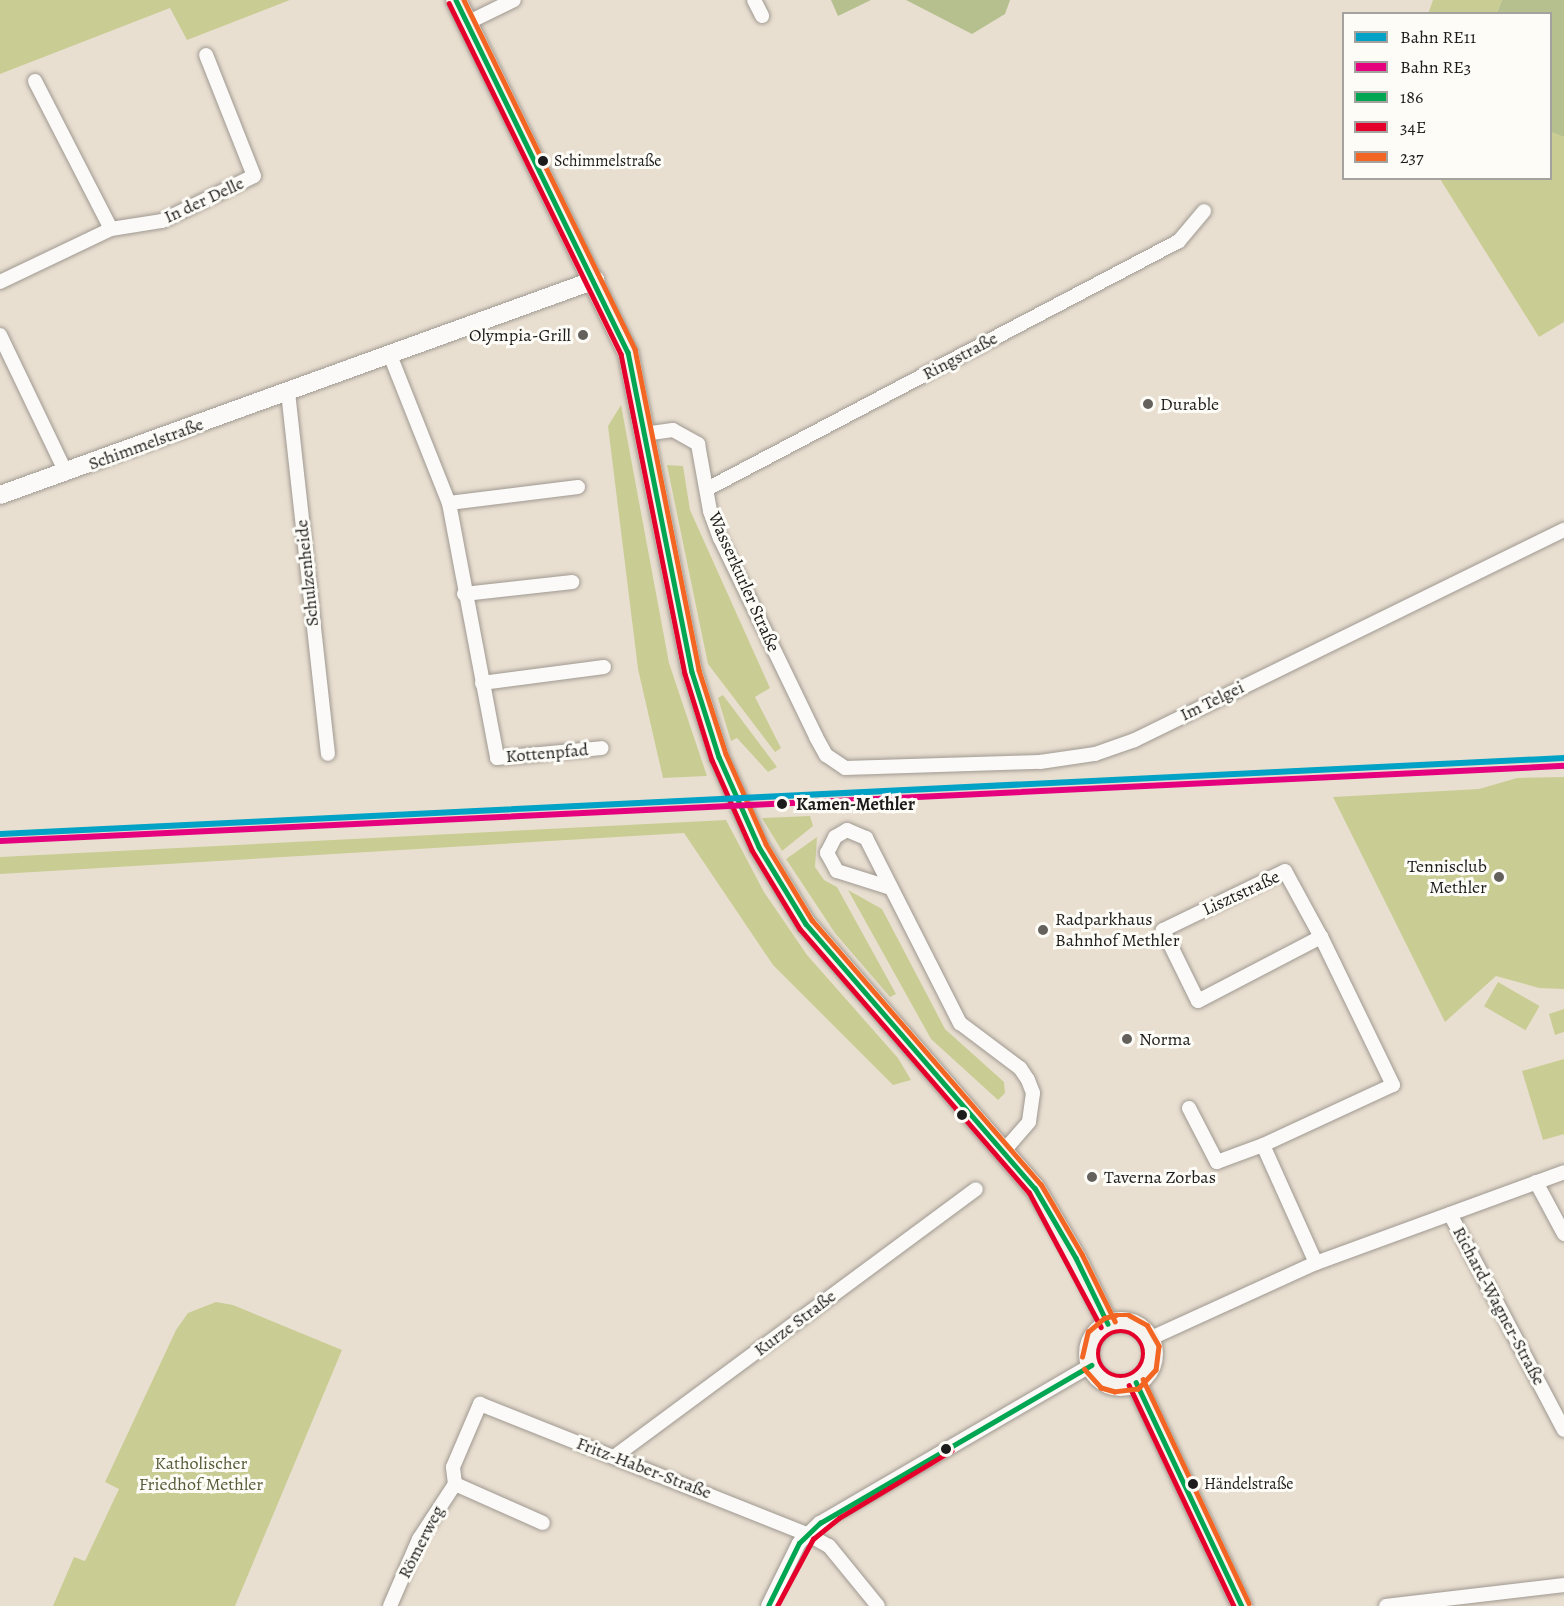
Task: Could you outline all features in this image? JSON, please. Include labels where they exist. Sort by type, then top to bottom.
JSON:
[{"type":"main road","points":[[456,0],[595,280],[628,352],[682,628],[719,757],[759,848],[806,924],[1005,1150],[1053,1218],[1108,1324]]},
{"type":"main road","points":[[1108,1324],[1135,1325],[1149,1339],[1152,1358],[1144,1376],[1136,1382],[1114,1385],[1104,1381],[1091,1365],[1090,1345],[1108,1324]]},
{"type":"main road","points":[[1136,1382],[1242,1606]]},
{"type":"street","points":[[467,23],[514,0]]},
{"type":"street","points":[[754,0],[762,16]]},
{"type":"street","name":"In der Delle","points":[[0,282],[111,229],[162,221],[254,176],[206,55]]},
{"type":"street","points":[[35,81],[111,229]]},
{"type":"street","name":"Ringstraße","points":[[707,489],[1179,241],[1204,211]]},
{"type":"street","name":"Schimmelstraße","points":[[0,495],[595,280]]},
{"type":"street","points":[[0,335],[66,473]]},
{"type":"street","name":"Kottenpfad","points":[[390,354],[449,503],[464,594],[497,758],[602,748]]},
{"type":"street","name":"Schulzenheide","points":[[288,392],[328,754]]},
{"type":"street","name":"Wasserkurler Straße","points":[[644,434],[673,430],[698,444],[720,538],[816,736],[835,764]]},
{"type":"street","points":[[449,503],[578,487]]},
{"type":"street","name":"Im Telgei","points":[[835,764],[855,769],[1029,763],[1095,754],[1135,740],[1564,530]]},
{"type":"street","points":[[464,594],[572,582]]},
{"type":"street","points":[[482,683],[604,667]]},
{"type":"street","points":[[891,888],[837,871],[827,853],[835,837],[847,830],[866,838],[960,1023],[1020,1068],[1028,1080],[1033,1093],[1029,1122],[1005,1150]]},
{"type":"street","name":"Lisztstraße","points":[[1189,1108],[1217,1162],[1263,1145],[1393,1085],[1321,937],[1285,871],[1163,930],[1198,1000],[1321,937]]},
{"type":"street","points":[[1263,1145],[1316,1263]]},
{"type":"street","points":[[1149,1339],[1316,1263],[1564,1172]]},
{"type":"street","points":[[1536,1182],[1564,1234]]},
{"type":"street","name":"Kurze Straße","points":[[614,1457],[976,1189]]},
{"type":"street","name":"Richard-Wagner-Straße","points":[[1450,1214],[1564,1430]]},
{"type":"street","points":[[768,1606],[807,1534],[835,1512],[946,1445],[1091,1365]]},
{"type":"street","name":"Fritz-Haber-Straße","points":[[480,1404],[807,1534],[829,1546],[878,1606]]},
{"type":"street","name":"Römerweg","points":[[394,1605],[419,1539],[455,1484],[453,1467],[480,1404]]},
{"type":"street","points":[[455,1484],[543,1523]]},
{"type":"street","points":[[1386,1606],[1457,1602],[1564,1585]]},
{"type":"green space","points":[[0,0],[290,0],[187,40],[170,8],[0,74]]},
{"type":"green space","points":[[831,0],[871,0],[838,16]]},
{"type":"green space","points":[[906,0],[1010,0],[1005,14],[972,34]]},
{"type":"green space","points":[[1433,0],[1502,0],[1497,12],[1429,12]]},
{"type":"green space","points":[[1502,0],[1564,0],[1564,137],[1552,132],[1552,12],[1497,12]]},
{"type":"green space","points":[[1552,132],[1564,137],[1564,322],[1539,337],[1441,180],[1552,180]]},
{"type":"green space","points":[[621,405],[669,663],[707,776],[663,778],[638,669],[608,426]]},
{"type":"green space","points":[[667,465],[683,466],[690,510],[770,688],[755,697],[781,748],[775,752],[708,664]]},
{"type":"green space","points":[[723,695],[777,767],[768,772],[737,738],[731,741],[718,698]]},
{"type":"green space","points":[[1564,777],[1564,989],[1539,988],[1496,976],[1445,1022],[1333,797],[1479,789],[1517,778]]},
{"type":"green space","points":[[810,816],[813,826],[782,851],[762,818]]},
{"type":"green space","points":[[726,820],[764,892],[807,955],[898,1058],[911,1080],[893,1085],[773,965],[684,833],[0,874],[0,857]]},
{"type":"green space","points":[[817,837],[815,867],[824,880],[837,887],[896,994],[890,997],[835,933],[786,859]]},
{"type":"green space","points":[[848,890],[882,909],[945,1029],[1004,1082],[1005,1093],[998,1100],[931,1039]]},
{"type":"green space","points":[[1498,982],[1540,1006],[1526,1030],[1484,1006]]},
{"type":"green space","points":[[1564,1009],[1564,1032],[1555,1035],[1549,1014]]},
{"type":"green space","points":[[1564,1059],[1564,1134],[1543,1140],[1522,1071]]},
{"type":"green space","name":"Katholischer Friedhof Methler","points":[[216,1302],[233,1305],[342,1350],[235,1606],[53,1606],[74,1557],[85,1561],[119,1489],[105,1482],[176,1330],[188,1313]]},
{"type":"rail line","name":"RE11","points":[[0,834],[1564,758]]},
{"type":"rail line","name":"RE3","points":[[0,841],[1564,766]]},
{"type":"transit line","name":"186","points":[[456,0],[628,352],[692,672],[719,757],[759,847],[806,924],[1035,1188],[1076,1258],[1108,1324]]},
{"type":"transit line","name":"237","points":[[464,0],[635,349],[699,670],[726,754],[766,844],[812,920],[1041,1184],[1082,1254],[1115,1321]]},
{"type":"transit line","name":"34E","points":[[449,3],[621,354],[685,674],[712,760],[752,850],[800,929],[1029,1192],[1101,1327]]},
{"type":"transit line","name":"237","points":[[1082,1357],[1088,1332],[1104,1318],[1116,1315],[1129,1315],[1147,1325],[1159,1346],[1156,1370],[1138,1389],[1115,1392],[1101,1388],[1084,1369]]},
{"type":"transit line","name":"34E","points":[[1121,1331],[1137,1338],[1144,1354],[1137,1370],[1121,1377],[1105,1370],[1098,1354],[1105,1338],[1121,1331]]},
{"type":"transit line","name":"186","points":[[768,1606],[799,1543],[820,1523],[1091,1365]]},
{"type":"transit line","name":"237","points":[[1143,1379],[1249,1603]]},
{"type":"transit line","name":"186","points":[[1136,1382],[1242,1606]]},
{"type":"transit line","name":"34E","points":[[1129,1385],[1234,1606]]},
{"type":"transit line","name":"34E","points":[[777,1606],[813,1539],[839,1518],[951,1451]]},
{"type":"place","name":"Schimmelstraße","points":[[543,161]]},
{"type":"place","name":"Olympia-Grill","points":[[583,335]]},
{"type":"place","name":"Durable","points":[[1148,404]]},
{"type":"place","name":"Kamen-Methler","points":[[782,804]]},
{"type":"place","name":"Tennisclub Methler","points":[[1499,877]]},
{"type":"place","name":"Radparkhaus Bahnhof Methler","points":[[1043,930]]},
{"type":"place","name":"Norma","points":[[1127,1039]]},
{"type":"place","name":"Taverna Zorbas","points":[[1092,1177]]},
{"type":"place","name":"Händelstraße","points":[[1193,1484]]}]
